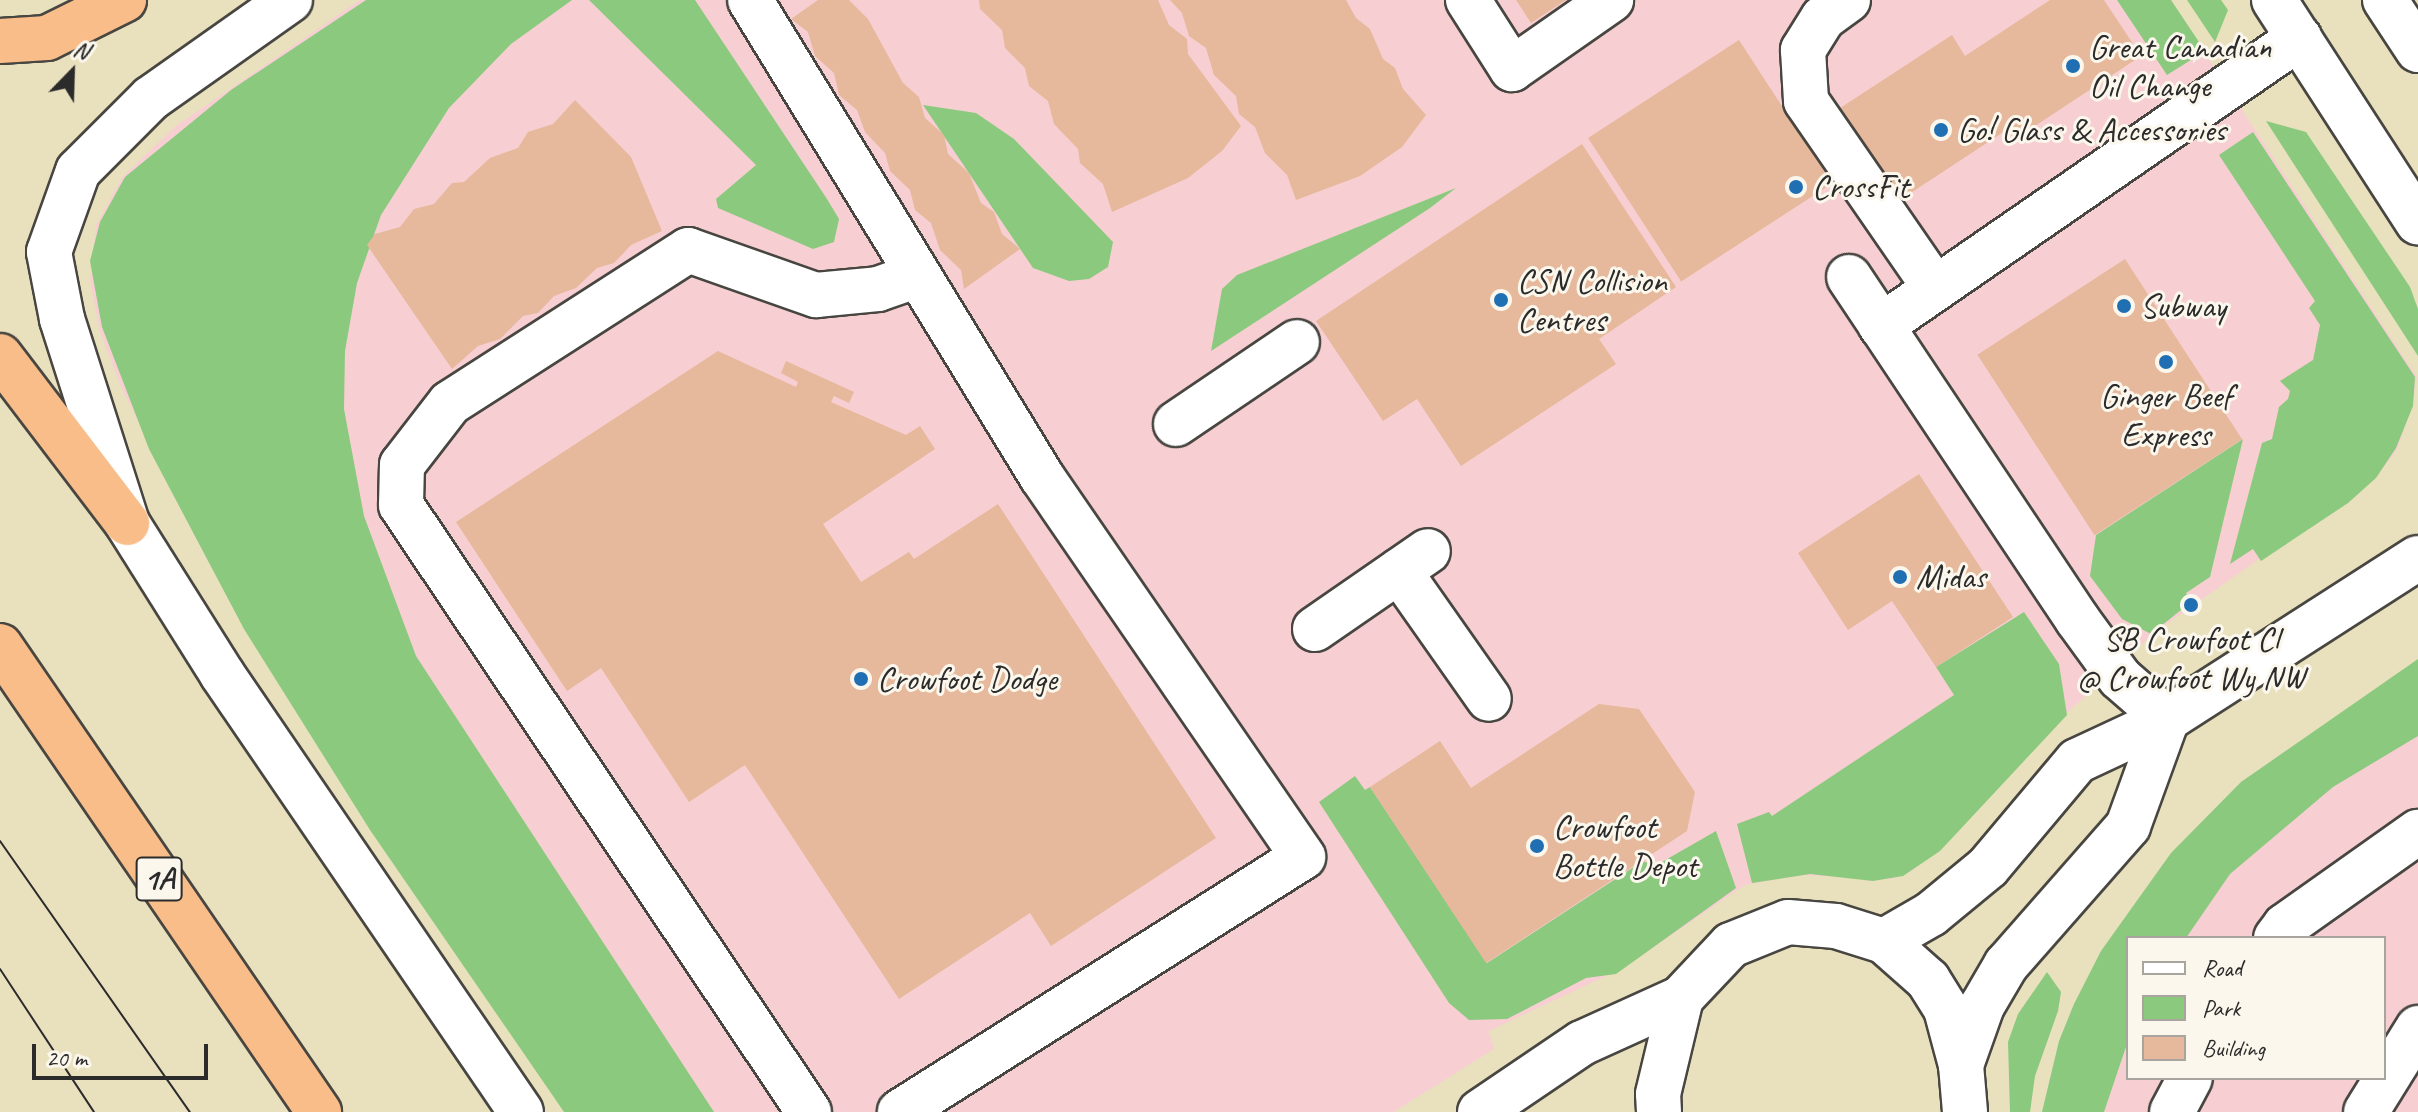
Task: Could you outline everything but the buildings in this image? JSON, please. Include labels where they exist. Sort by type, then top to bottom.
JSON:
[{"type":"highway","points":[[0,41],[47,38],[124,0]]},
{"type":"highway","points":[[0,356],[127,523]]},
{"type":"highway","name":"1A","points":[[0,646],[319,1112]]},
{"type":"street","points":[[290,0],[151,98],[78,171],[49,252],[62,319],[127,523],[222,674],[521,1112]]},
{"type":"street","points":[[750,0],[1042,477],[1303,857],[900,1112]]},
{"type":"street","points":[[1468,0],[1512,69],[1611,0]]},
{"type":"street","points":[[1848,0],[1823,18],[1803,50],[1806,101],[1935,288]]},
{"type":"street","points":[[2274,0],[2418,223]]},
{"type":"street","points":[[2385,0],[2418,50]]},
{"type":"street","points":[[1881,326],[2299,38]]},
{"type":"street","points":[[809,1112],[401,505],[402,465],[450,403],[688,250],[816,295],[878,289],[918,275]]},
{"type":"street","points":[[1849,277],[2077,619],[2120,678],[2167,719]]},
{"type":"street","points":[[1176,424],[1297,342]]},
{"type":"street","points":[[1884,941],[1931,914],[1988,867],[2077,761],[2167,719],[2418,558]]},
{"type":"street","points":[[1315,629],[1413,561],[1489,699]]},
{"type":"street","points":[[1961,1065],[1982,1006],[2006,965],[2128,826],[2167,719]]},
{"type":"street","points":[[2278,936],[2285,926],[2418,832]]},
{"type":"street","points":[[1480,1112],[1582,1043],[1681,998],[1731,945],[1788,922],[1836,926],[1884,941],[1934,989],[1946,1009],[1961,1065],[1965,1112]]},
{"type":"street","points":[[1659,1112],[1658,1094],[1681,998]]},
{"type":"street","points":[[2386,1080],[2417,1030]]},
{"type":"street","points":[[2172,1112],[2189,1080]]},
{"type":"street","points":[[2366,1112],[2386,1080]]},
{"type":"shaded area","points":[[360,0],[2170,0],[2417,377],[2410,412],[2397,450],[2376,477],[2154,633],[2066,714],[1912,871],[1892,879],[1799,875],[1745,885],[1623,968],[1489,1031],[1494,1049],[1394,1112],[567,1112],[207,560],[122,389],[100,332],[90,281],[96,225],[123,176],[176,126]]},
{"type":"shaded area","points":[[2418,689],[2418,1112],[2079,1112],[2126,966],[2126,1080],[2386,1080],[2386,936],[2145,936]]},
{"type":"green space","points":[[366,0],[572,0],[511,44],[449,108],[381,215],[357,283],[345,351],[344,409],[364,516],[416,656],[714,1112],[564,1112],[370,830],[244,629],[149,449],[102,327],[90,261],[100,222],[125,177],[231,90]]},
{"type":"green space","points":[[589,0],[695,0],[839,219],[834,242],[813,249],[718,208],[716,199],[756,165]]},
{"type":"green space","points":[[2117,0],[2171,0],[2205,51],[2167,75]]},
{"type":"green space","points":[[2187,0],[2221,0],[2228,10],[2215,42]]},
{"type":"green space","points":[[923,105],[976,113],[1014,139],[1113,242],[1108,267],[1089,279],[1069,281],[1033,268]]},
{"type":"green space","points":[[2266,121],[2306,132],[2410,287],[2418,309],[2418,356]]},
{"type":"green space","points":[[2253,132],[2415,377],[2413,406],[2396,448],[2376,478],[2348,503],[2261,561],[2253,549],[2230,564],[2262,443],[2272,439],[2279,407],[2288,399],[2290,391],[2280,381],[2313,360],[2320,325],[2309,308],[2315,301],[2219,155]]},
{"type":"green space","points":[[1456,188],[1211,351],[1222,289],[1237,275]]},
{"type":"green space","points":[[2243,439],[2210,577],[2186,593],[2191,602],[2151,634],[2122,619],[2090,576],[2096,535]]},
{"type":"green space","points":[[2024,612],[2059,664],[2067,715],[1940,851],[1903,876],[1873,881],[1810,874],[1752,883],[1737,824],[1769,812],[1772,816],[1954,695],[1936,667]]},
{"type":"green space","points":[[2418,659],[2418,736],[2333,787],[2230,874],[2187,936],[2126,936],[2126,1047],[2104,1112],[2042,1112],[2059,1041],[2101,951],[2171,853],[2241,782]]},
{"type":"green space","points":[[1355,776],[1365,790],[1370,787],[1487,963],[1643,861],[1655,866],[1716,831],[1736,888],[1616,974],[1586,978],[1507,1019],[1469,1020],[1449,1003],[1319,802]]},
{"type":"green space","points":[[2047,972],[2061,992],[2058,1011],[2035,1076],[2030,1112],[2010,1112],[2008,1042],[2018,1014]]},
{"type":"tram line","points":[[0,841],[190,1112]]},
{"type":"tram line","points":[[0,969],[94,1112]]},
{"type":"place","name":"Great Canadian Oil Change","points":[[2073,66]]},
{"type":"place","name":"Go! Glass & Accessories","points":[[1941,130]]},
{"type":"place","name":"CrossFit","points":[[1796,187]]},
{"type":"place","name":"CSN Collision Centres","points":[[1501,300]]},
{"type":"place","name":"Subway","points":[[2124,306]]},
{"type":"place","name":"Ginger Beef Express","points":[[2166,362]]},
{"type":"place","name":"Midas","points":[[1900,577]]},
{"type":"place","name":"SB Crowfoot Cl @ Crowfoot Wy NW","points":[[2191,605]]},
{"type":"place","name":"Crowfoot Dodge","points":[[861,679]]},
{"type":"place","name":"Crowfoot Bottle Depot","points":[[1537,846]]}]
